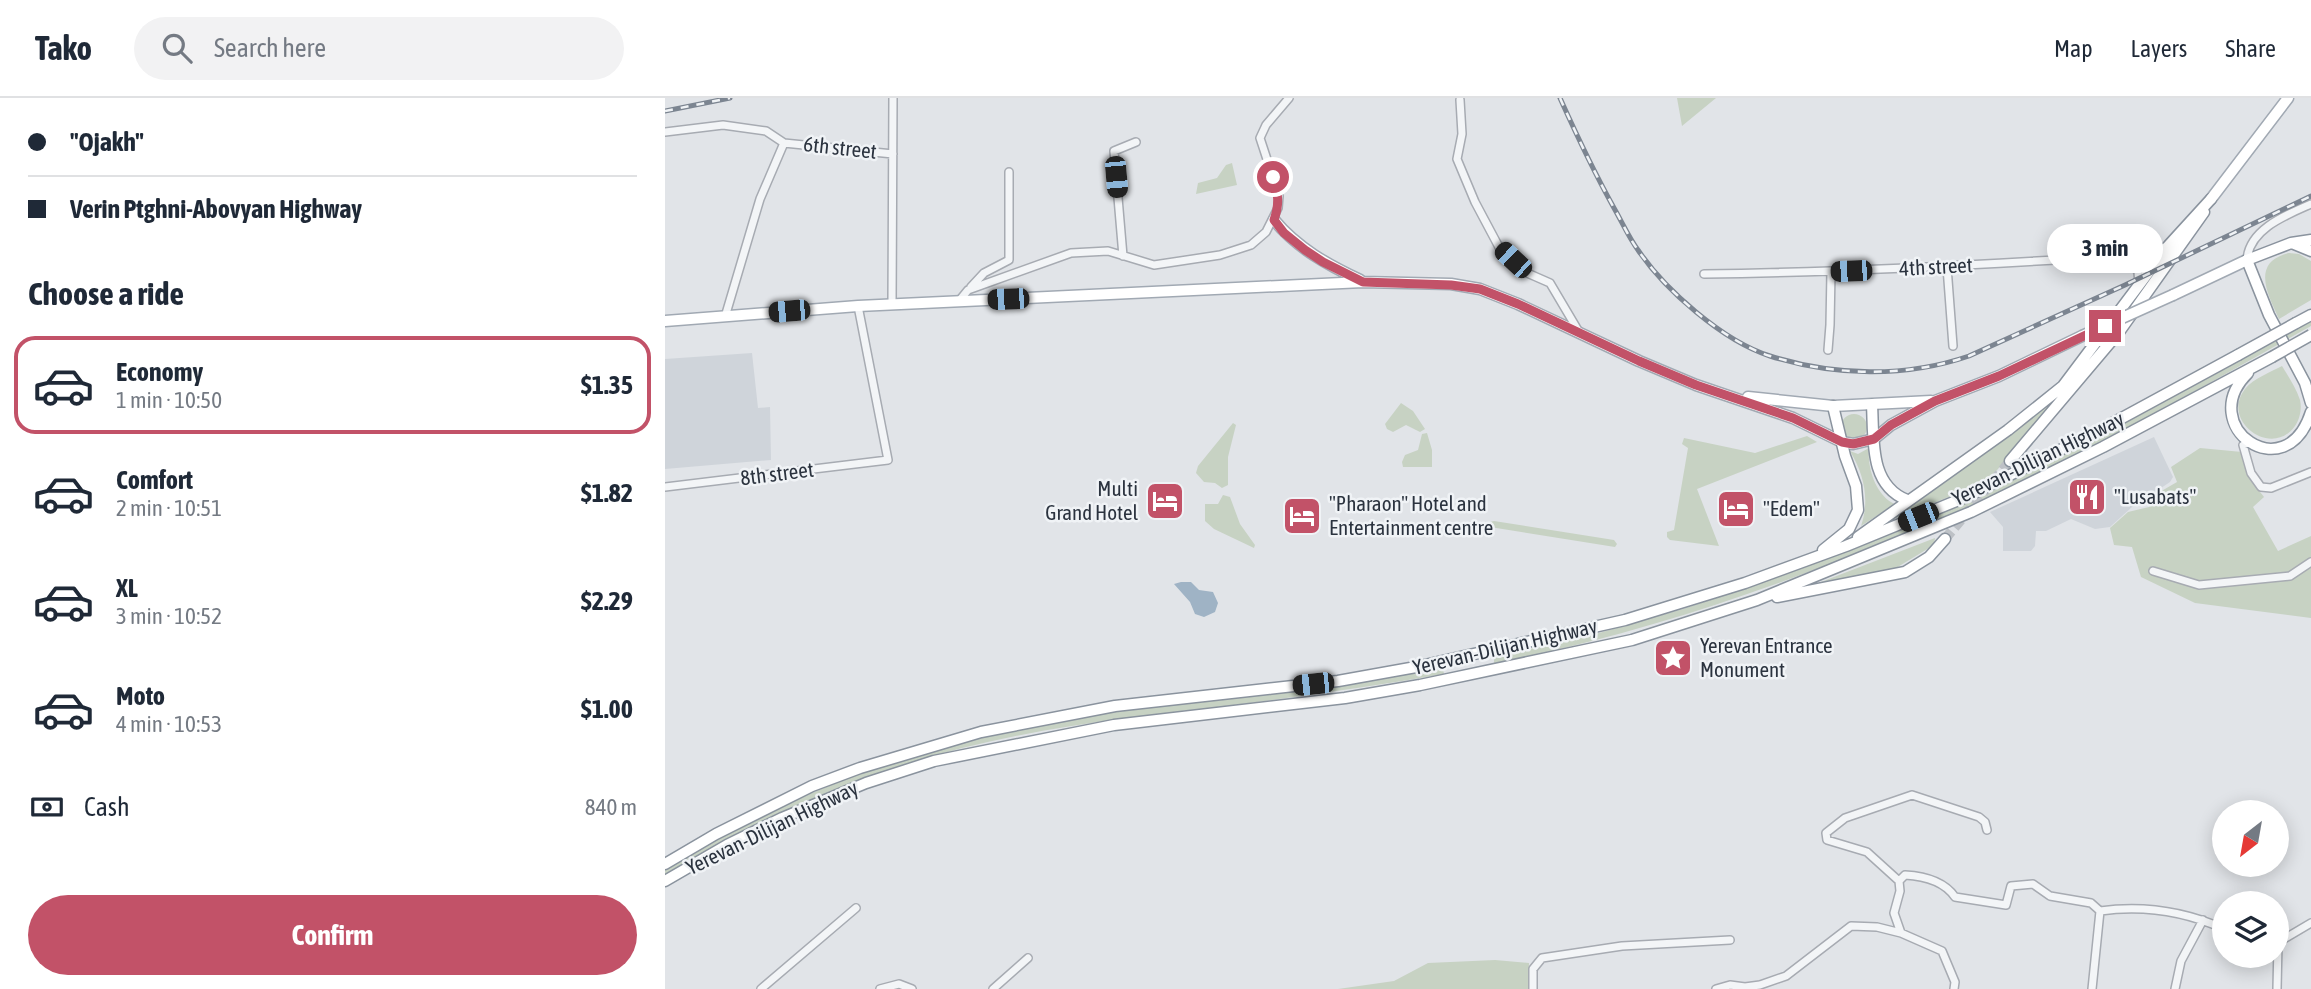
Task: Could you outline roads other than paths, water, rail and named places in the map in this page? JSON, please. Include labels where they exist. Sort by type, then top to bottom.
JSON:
[{"type":"main road","points":[[1846,546],[2008,430],[2063,386],[2169,245],[2211,199],[2288,98]]},
{"type":"main road","points":[[2010,461],[2119,332],[2200,220],[2211,199]]},
{"type":"main road","points":[[1274,220],[1284,233],[1305,250],[1363,282]]},
{"type":"main road","points":[[665,321],[892,304],[1363,282],[1451,285],[1480,289],[1673,375],[1793,418],[1842,442],[1862,443],[1874,439],[1891,425],[1935,401],[1999,376],[2247,260],[2291,243],[2311,240]]},
{"type":"main road","points":[[2291,243],[2311,251]]},
{"type":"main road","points":[[2247,260],[2269,315],[2305,383],[2311,403]]},
{"type":"main road","name":"Yerevan-Dilijan Highway","points":[[665,864],[716,834],[812,786],[945,741],[1115,706],[1338,681],[1416,667],[1625,620],[1745,583],[1846,546],[1966,497],[2098,431],[2306,316]]},
{"type":"main road","name":"Yerevan-Dilijan Highway","points":[[665,881],[727,845],[782,818],[866,783],[934,761],[1114,725],[1345,698],[1420,685],[1632,640],[1757,600],[1971,512],[2103,447],[2311,335]]},
{"type":"main road","points":[[2255,366],[2238,385],[2233,403],[2235,425],[2239,434],[2249,443],[2270,449],[2287,444],[2304,429],[2311,412]]},
{"type":"main road","points":[[1731,396],[1833,406],[1935,401]]},
{"type":"main road","points":[[1872,405],[1876,462],[1881,480],[1893,493],[1907,500]]},
{"type":"main road","points":[[1808,559],[1827,548],[1849,529],[1858,509],[1854,479],[1833,406]]},
{"type":"main road","points":[[1757,600],[1905,572],[1929,557],[1945,539]]},
{"type":"street","points":[[892,304],[893,98]]},
{"type":"street","points":[[968,290],[1071,253],[1108,251],[1154,265],[1220,255],[1251,245],[1266,232],[1278,208],[1279,196],[1260,138],[1266,125],[1290,98]]},
{"type":"street","points":[[1460,100],[1462,134],[1457,159],[1475,202],[1500,249],[1525,272],[1550,283],[1579,333]]},
{"type":"street","name":"6th street","points":[[665,132],[723,125],[765,131],[784,143],[893,154]]},
{"type":"street","points":[[1123,256],[1114,151],[1136,142]]},
{"type":"street","points":[[725,317],[760,199],[784,143]]},
{"type":"street","points":[[959,301],[984,273],[1009,260],[1009,172]]},
{"type":"street","points":[[2247,260],[2250,245],[2261,232],[2311,204]]},
{"type":"street","name":"4th street","points":[[1704,274],[1947,267],[2149,254],[2169,245]]},
{"type":"street","points":[[2125,255],[2138,272],[2140,285]]},
{"type":"street","points":[[1947,267],[1953,346]]},
{"type":"street","points":[[1828,350],[1831,272]]},
{"type":"street","name":"8th street","points":[[665,487],[888,460],[858,306]]},
{"type":"street","points":[[2249,443],[2243,445],[2251,473],[2261,487],[2271,488],[2311,472]]},
{"type":"street","points":[[2153,571],[2199,585],[2290,576],[2311,562]]},
{"type":"street","points":[[1901,933],[1894,913],[1900,891],[1899,881],[1867,852],[1827,840],[1826,833],[1845,818],[1912,795],[1979,817],[1985,822],[1987,830]]},
{"type":"street","points":[[1899,881],[1905,875],[1924,877],[1951,891],[1955,897],[2006,905],[2011,886],[2033,884],[2050,896],[2091,903],[2101,911],[2131,907],[2178,912],[2212,924]]},
{"type":"street","points":[[761,989],[856,908]]},
{"type":"street","points":[[2092,989],[2101,911]]},
{"type":"street","points":[[2175,989],[2181,961],[2203,920]]},
{"type":"street","points":[[2289,936],[2311,923]]},
{"type":"street","points":[[1716,989],[1730,985],[1760,985],[1786,976],[1851,926],[1877,926],[1942,951],[1955,982],[1954,989]]},
{"type":"street","points":[[1533,989],[1533,969],[1542,958],[1622,946],[1730,940]]},
{"type":"street","points":[[993,989],[1028,958]]},
{"type":"street","points":[[2277,968],[2277,989]]},
{"type":"street","points":[[880,989],[899,984],[912,989]]},
{"type":"water","points":[[1191,582],[1199,590],[1213,592],[1218,603],[1215,612],[1204,617],[1195,614],[1190,602],[1174,584]]},
{"type":"tunnel","points":[[1945,539],[2010,461]]},
{"type":"railway","points":[[665,111],[730,98]]},
{"type":"railway","points":[[1560,98],[1629,235],[1663,281],[1697,312],[1733,339],[1770,356],[1819,368],[1895,371],[1969,356],[2311,196]]},
{"type":"place","name":"\"Lusabats\"","points":[[2087,497]]},
{"type":"place","name":"Multi Grand Hotel","points":[[1165,501]]},
{"type":"place","name":"\"Edem\"","points":[[1736,509]]},
{"type":"place","name":"\"Pharaon\" Hotel and Entertainment centre","points":[[1302,516]]},
{"type":"place","name":"Yerevan Entrance Monument","points":[[1673,658]]}]
